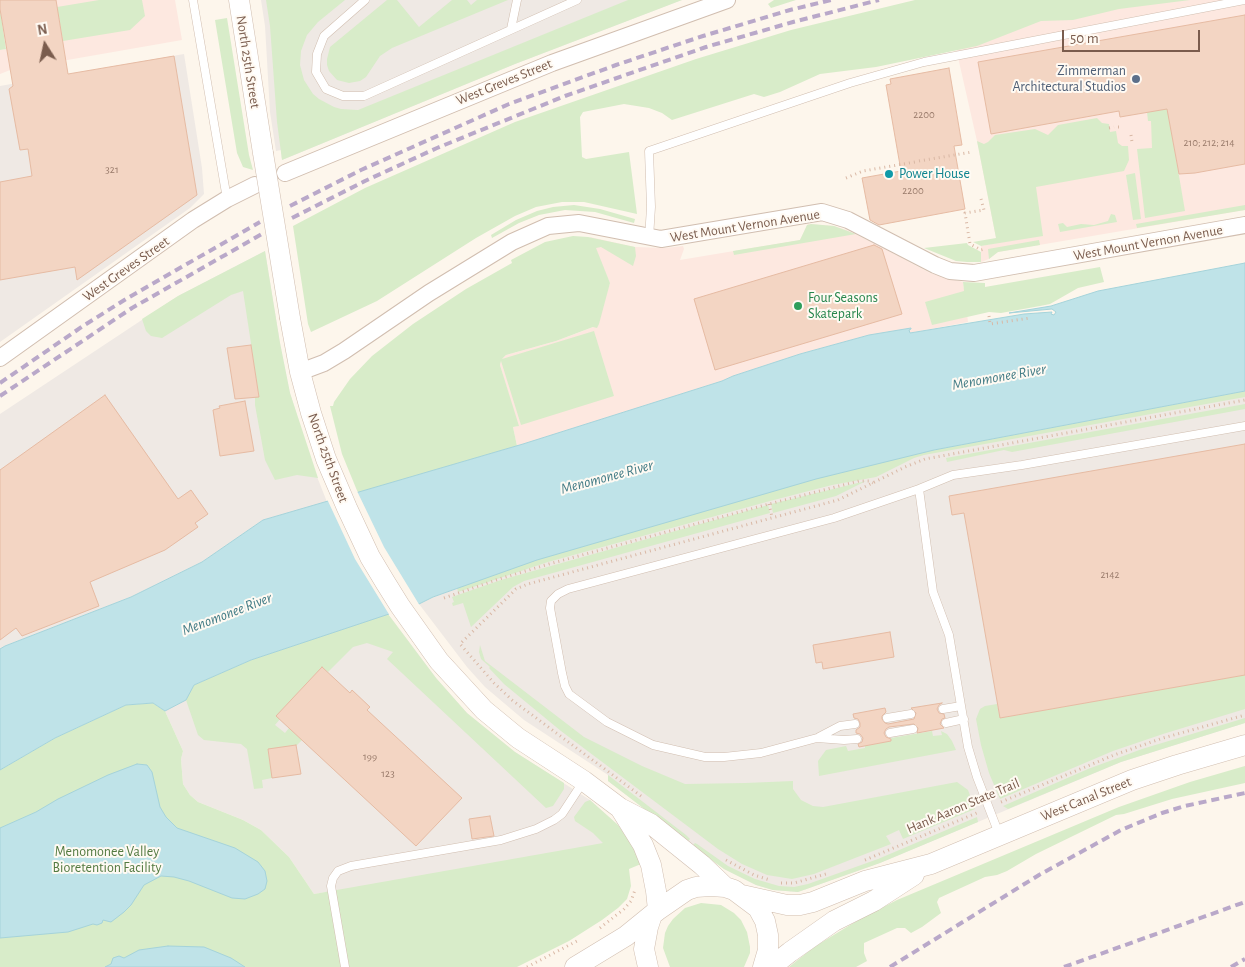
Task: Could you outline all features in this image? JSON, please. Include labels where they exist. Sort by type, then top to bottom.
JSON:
[{"type":"street","name":"North 25th Street","points":[[238,0],[300,372],[326,459],[370,557],[421,637],[457,682],[494,719],[518,738],[584,781],[620,808],[651,824],[758,908],[765,921],[768,935],[768,950],[763,967]]},
{"type":"street","name":"West Greves Street","points":[[285,173],[552,63],[727,0]]},
{"type":"street","name":"West Greves Street","points":[[0,358],[193,220],[254,185]]},
{"type":"street","name":"West Mount Vernon Avenue","points":[[300,372],[324,363],[344,351],[437,288],[512,242],[548,226],[579,223],[661,239],[822,212],[848,220],[935,265],[950,270],[974,273],[1245,225]]},
{"type":"street","name":"West Canal Street","points":[[734,891],[777,904],[800,905],[813,902],[865,882],[930,864],[1132,780],[1185,762],[1245,745]]},
{"type":"street","name":"North 25th Street","points":[[620,808],[643,845],[651,865],[656,891],[655,912]]},
{"type":"street","name":"West Canal Street","points":[[771,967],[834,921],[874,900],[930,864]]},
{"type":"street","points":[[575,967],[626,936],[655,912],[688,890],[696,887],[734,891]]},
{"type":"street","points":[[648,967],[644,949],[648,927],[655,912]]},
{"type":"lane","points":[[193,0],[227,199]]},
{"type":"lane","points":[[365,0],[324,36],[317,54],[316,72],[326,89],[343,96],[364,96],[577,0]]},
{"type":"lane","points":[[511,30],[516,0]]},
{"type":"lane","points":[[649,238],[651,207],[649,151],[850,83],[924,62],[1245,0]]},
{"type":"lane","points":[[855,724],[840,726],[817,738],[761,753],[724,757],[705,757],[653,745],[608,722],[570,694],[565,686],[562,673],[550,608],[551,601],[558,594],[568,589],[834,518],[919,489],[953,475],[1022,466],[1245,426]]},
{"type":"lane","points":[[919,489],[933,592],[949,635],[971,759],[1000,835]]},
{"type":"lane","points":[[943,709],[961,706]]},
{"type":"lane","points":[[887,718],[911,714]]},
{"type":"lane","points":[[946,723],[964,719]]},
{"type":"lane","points":[[890,733],[913,729]]},
{"type":"lane","points":[[817,738],[857,739]]},
{"type":"lane","points":[[345,967],[331,886],[333,878],[338,871],[351,866],[501,840],[536,829],[562,814],[584,781]]},
{"type":"path","points":[[1131,135],[1132,142]]},
{"type":"path","points":[[846,178],[863,171],[972,152]]},
{"type":"path","points":[[981,199],[984,210],[965,213],[970,244],[981,250],[985,249]]},
{"type":"path","points":[[989,316],[990,324],[1030,318]]},
{"type":"path","points":[[444,598],[549,564],[769,504],[859,482],[869,481],[873,483]]},
{"type":"path","points":[[769,504],[772,517]]},
{"type":"path","name":"Hank Aaron State Trail","points":[[856,863],[1114,755],[1163,738],[1245,714]]},
{"type":"path","points":[[723,858],[754,875],[770,880]]},
{"type":"path","points":[[779,882],[794,883],[830,873]]},
{"type":"path","points":[[594,932],[624,909],[635,894],[636,884]]},
{"type":"path","points":[[527,967],[579,940]]},
{"type":"shaded area","points":[[0,0],[175,0],[182,40],[10,70],[0,74],[0,50],[6,49]]},
{"type":"shaded area","points":[[261,0],[682,0],[515,64],[282,160],[281,150],[276,151],[270,112],[265,26]]},
{"type":"shaded area","points":[[945,0],[1245,0],[1245,210],[998,252],[981,262],[981,246],[997,243],[977,141]]},
{"type":"shaded area","points":[[184,54],[202,168],[204,194],[190,208],[0,342],[0,86]]},
{"type":"shaded area","points":[[808,224],[834,226],[847,230],[875,244],[880,243],[881,247],[930,273],[963,282],[968,322],[910,333],[908,330],[911,328],[869,335],[800,354],[722,381],[517,446],[513,427],[518,426],[500,365],[501,360],[506,355],[556,341],[596,326],[610,283],[590,237],[635,247],[665,248],[683,246],[684,249],[680,260],[800,240]]},
{"type":"shaded area","points":[[265,251],[290,393],[312,464],[327,502],[263,520],[202,562],[131,597],[0,649],[0,414],[178,296]]},
{"type":"shaded area","points":[[1245,391],[1245,723],[1121,762],[880,863],[798,892],[773,890],[756,885],[724,869],[608,781],[608,775],[524,720],[485,687],[467,667],[419,604],[433,597],[537,560],[934,450]]},
{"type":"shaded area","points":[[388,614],[436,678],[467,713],[515,752],[590,800],[618,825],[633,846],[314,894],[289,857],[261,830],[243,820],[198,802],[190,795],[183,784],[181,759],[183,751],[165,711],[176,705],[194,685],[251,660]]},
{"type":"green space","points":[[99,0],[142,0],[145,16],[130,30],[63,41],[57,7]]},
{"type":"green space","points":[[266,0],[345,0],[318,22],[307,35],[301,51],[300,65],[304,80],[313,94],[319,99],[341,109],[358,110],[628,0],[682,0],[515,64],[282,160]]},
{"type":"green space","points":[[387,0],[397,0],[419,27],[452,0],[467,0],[471,5],[477,0],[508,0],[392,48],[380,56],[366,77],[360,81],[349,83],[337,80],[329,71],[327,65],[330,47]]},
{"type":"green space","points":[[774,0],[796,0],[771,8],[768,4]]},
{"type":"green space","points":[[915,0],[1190,0],[1119,9],[1073,20],[1041,21],[977,46],[876,67],[820,74],[764,97],[754,94],[672,120],[662,113],[649,108],[624,104],[583,112],[580,117],[582,157],[586,159],[629,152],[637,214],[584,202],[562,202],[536,207],[515,216],[476,238],[377,301],[311,332],[308,324],[293,226],[365,188],[515,122],[696,59],[791,30]]},
{"type":"green space","points":[[0,9],[6,49],[0,50]]},
{"type":"green space","points":[[227,18],[253,170],[243,167],[237,153],[215,20]]},
{"type":"green space","points":[[1171,105],[1170,123],[1185,211],[1145,218],[1137,149],[1152,148],[1151,121],[1148,121],[1147,112]]},
{"type":"green space","points":[[1097,118],[1102,123],[1109,124],[1110,132],[1116,131],[1118,143],[1122,146],[1128,146],[1129,160],[1124,171],[1036,187],[1043,236],[981,246],[973,242],[996,238],[977,141],[984,144],[995,135],[1035,129],[1048,135],[1058,125]]},
{"type":"green space","points":[[1135,173],[1141,219],[1133,220],[1126,175]]},
{"type":"green space","points":[[574,205],[600,209],[635,219],[634,223],[595,212],[565,210],[539,215],[519,223],[492,238],[491,235],[516,220],[537,211]]},
{"type":"green space","points":[[1245,205],[1245,210],[1137,228],[1136,224]]},
{"type":"green space","points":[[1111,214],[1115,215],[1117,222],[1060,232],[1058,224],[1063,223],[1067,227],[1081,224],[1094,225],[1108,221]]},
{"type":"green space","points":[[807,225],[834,226],[856,234],[734,255],[733,251],[800,240]]},
{"type":"green space","points":[[573,236],[588,237],[635,247],[636,256],[633,266],[601,247],[596,248],[610,283],[597,328],[593,327],[556,341],[506,355],[502,359],[594,331],[614,396],[521,425],[501,361],[500,365],[519,426],[513,427],[517,446],[358,493],[342,454],[330,406],[333,406],[350,379],[372,356],[413,324],[466,289],[512,263],[511,260],[545,242]]},
{"type":"green space","points":[[1039,240],[1040,245],[998,252],[989,259],[988,249]]},
{"type":"green space","points":[[967,243],[981,252],[981,262],[956,261],[924,248]]},
{"type":"green space","points":[[265,251],[290,393],[318,478],[297,475],[275,480],[265,460],[255,405],[255,397],[259,396],[243,291],[231,295],[162,338],[151,336],[146,331],[142,319],[178,296]]},
{"type":"green space","points":[[1100,267],[1104,282],[1078,288],[1050,304],[1040,306],[1001,313],[989,312],[932,325],[925,302],[964,291],[963,282],[985,283],[985,287]]},
{"type":"green space","points":[[1245,391],[1245,397],[924,455],[876,477],[832,485],[770,501],[548,562],[458,592],[456,584],[791,477]]},
{"type":"green space","points":[[1245,404],[1245,409],[1012,452],[1004,450],[947,462],[946,458]]},
{"type":"green space","points":[[866,481],[836,496],[773,513],[771,504]]},
{"type":"green space","points":[[768,505],[770,513],[524,581],[513,587],[471,627],[463,603],[453,606],[452,603],[454,602],[452,597],[501,580]]},
{"type":"green space","points":[[388,614],[436,678],[467,713],[515,752],[564,783],[564,789],[553,806],[546,808],[387,659],[393,652],[367,643],[353,647],[328,672],[322,667],[276,716],[280,719],[275,725],[285,733],[289,728],[302,740],[297,745],[268,750],[272,778],[262,780],[263,788],[254,789],[247,749],[241,744],[204,740],[198,735],[186,700],[194,685],[251,660]]},
{"type":"green space","points":[[480,645],[485,661],[584,737],[642,766],[685,784],[793,781],[793,789],[801,800],[813,806],[823,807],[957,782],[968,790],[975,809],[903,839],[899,830],[886,836],[891,844],[814,874],[792,879],[767,875],[742,864],[718,849],[561,731],[504,684],[481,659]]},
{"type":"green space","points":[[1245,675],[1245,709],[1113,751],[1000,799],[989,773],[976,719],[980,709],[985,706],[997,704],[1000,718]]},
{"type":"green space","name":"Menomonee Valley Bioretention Facility","points":[[153,703],[165,711],[183,751],[181,759],[183,784],[190,795],[198,802],[243,820],[261,830],[289,857],[314,894],[603,843],[593,833],[575,821],[574,817],[585,802],[590,800],[618,825],[633,846],[641,864],[629,869],[631,886],[627,899],[618,908],[569,941],[517,967],[0,967],[0,770],[55,738],[126,705]]},
{"type":"green space","points":[[1245,718],[1245,723],[1121,762],[1008,809],[1003,806],[1088,769],[1142,749]]},
{"type":"green space","points":[[932,731],[933,736],[942,735],[941,731],[947,734],[956,750],[819,776],[818,761],[826,750],[846,746],[848,751],[865,748],[865,746],[891,741],[891,738]]},
{"type":"green space","points":[[1245,766],[1245,783],[1172,799],[1116,815],[1036,854],[1007,871],[985,877],[939,898],[937,902],[941,913],[922,927],[911,933],[905,928],[897,928],[864,943],[864,953],[867,961],[856,967],[789,967],[814,947],[860,919],[897,900],[1119,807],[1190,782]]},
{"type":"green space","points":[[608,775],[690,839],[687,842],[608,781]]},
{"type":"green space","points":[[977,817],[978,822],[880,863],[798,892],[773,890],[756,885],[724,869],[692,846],[695,843],[697,844],[728,866],[755,879],[779,886],[794,887],[808,884],[878,859]]},
{"type":"green space","points":[[701,903],[721,905],[741,920],[747,932],[750,947],[750,953],[744,967],[670,967],[663,948],[668,926],[685,908]]},
{"type":"water","name":"Menomonee River","points":[[1245,263],[1245,391],[934,450],[816,479],[537,560],[433,597],[419,604],[251,660],[194,685],[186,700],[165,711],[153,703],[126,705],[55,738],[0,770],[0,649],[131,597],[202,562],[263,520],[523,444],[722,381],[800,354],[869,335],[911,328],[909,330],[910,333],[1024,314],[1052,312],[1051,314],[1054,315],[1056,312],[1052,309],[1009,313],[1051,306],[1098,291]]},
{"type":"water","points":[[137,764],[147,765],[152,772],[160,807],[166,817],[177,828],[235,848],[258,862],[265,871],[267,881],[265,889],[245,899],[232,898],[189,881],[161,876],[144,885],[131,905],[111,922],[103,920],[102,923],[97,925],[93,924],[68,932],[0,938],[0,828],[108,775]]},
{"type":"water","points":[[168,946],[204,947],[231,958],[245,967],[105,967],[111,964],[113,958],[119,956],[124,958],[139,950]]},
{"type":"pier","points":[[357,491],[384,547],[420,606],[390,616],[355,559],[327,499]]},
{"type":"building","points":[[0,0],[56,0],[68,74],[174,56],[197,195],[77,280],[75,267],[0,280],[0,182],[32,176],[28,149],[20,150],[9,89],[13,86]]},
{"type":"building","points":[[1245,15],[1245,164],[1179,174],[1167,109],[1120,117],[1119,111],[991,134],[978,62]]},
{"type":"building","points":[[949,68],[962,145],[954,146],[965,209],[879,225],[870,220],[862,178],[901,171],[886,85],[891,84],[890,79]]},
{"type":"building","name":"Four Seasons Skatepark","points":[[874,245],[882,249],[902,314],[715,370],[694,299]]},
{"type":"building","points":[[251,345],[259,397],[235,399],[227,348]]},
{"type":"building","points":[[105,395],[178,499],[191,490],[208,514],[195,523],[198,527],[165,550],[90,582],[99,606],[22,636],[16,628],[0,640],[0,470]]},
{"type":"building","points":[[245,401],[254,451],[220,456],[213,410],[220,408],[219,406]]},
{"type":"building","points":[[1245,444],[1245,675],[1000,718],[964,513],[952,515],[949,496]]},
{"type":"building","points":[[890,632],[894,657],[823,669],[822,662],[816,663],[813,645]]},
{"type":"building","points":[[322,667],[350,693],[352,690],[370,707],[367,710],[462,798],[416,846],[276,716]]},
{"type":"building","points":[[942,703],[937,709],[939,713],[944,714],[945,718],[942,719],[940,724],[944,728],[917,733],[918,728],[914,724],[889,727],[884,733],[891,741],[859,747],[858,744],[862,742],[863,738],[860,734],[856,733],[860,723],[858,719],[854,718],[853,714],[885,708],[886,712],[882,719],[888,724],[914,719],[916,713],[911,708]]},
{"type":"building","points":[[296,745],[301,774],[272,778],[268,749]]},
{"type":"building","points":[[490,816],[494,836],[472,839],[469,819]]},
{"type":"railway","points":[[290,206],[361,170],[509,104],[703,36],[831,0]]},
{"type":"railway","points":[[292,218],[365,181],[437,148],[565,96],[706,47],[879,0]]},
{"type":"railway","points":[[0,383],[126,299],[260,222]]},
{"type":"railway","points":[[0,396],[132,308],[262,234]]},
{"type":"railway","points":[[890,967],[1039,875],[1121,830],[1162,813],[1185,806],[1245,793]]},
{"type":"railway","points":[[1064,967],[1245,902]]},
{"type":"railway","points":[[1231,967],[1245,959]]},
{"type":"place","name":"Zimmerman Architectural Studios","points":[[1136,79]]},
{"type":"place","name":"Power House","points":[[889,174]]},
{"type":"place","name":"Four Seasons Skatepark","points":[[798,306]]}]
